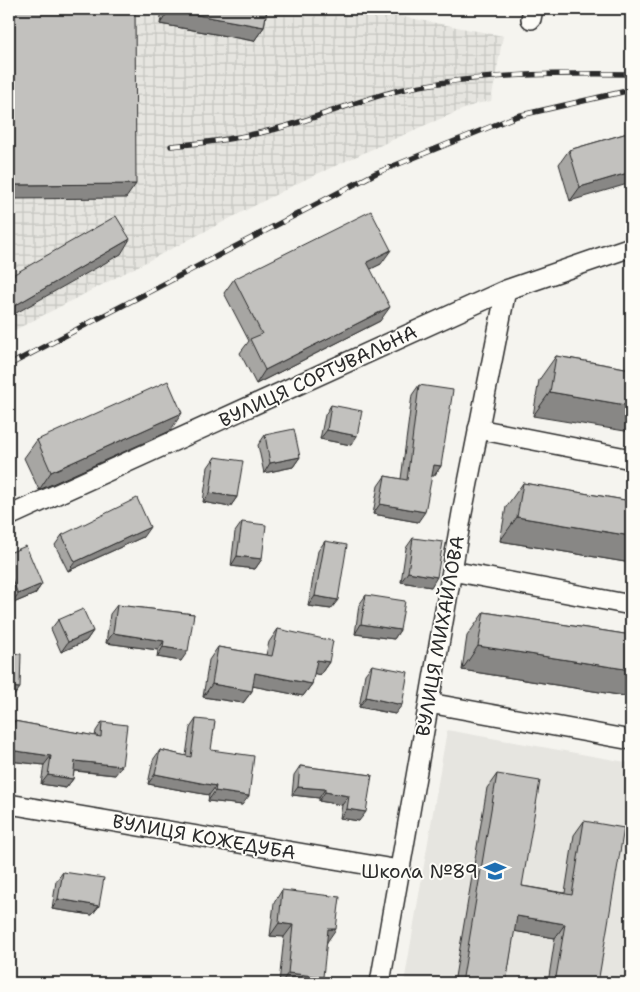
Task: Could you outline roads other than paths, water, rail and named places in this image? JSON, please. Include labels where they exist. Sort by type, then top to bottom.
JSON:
[{"type":"street","name":"ВУЛИЦЯ СОРТУВАЛЬНА","points":[[9,516],[506,290],[631,247]]},
{"type":"street","name":"ВУЛИЦЯ МИХАЙЛОВА","points":[[380,983],[452,571],[506,290]]},
{"type":"street","points":[[478,429],[631,459]]},
{"type":"street","points":[[452,571],[631,605]]},
{"type":"street","points":[[428,703],[631,740]]},
{"type":"street","name":"ВУЛИЦЯ КОЖЕДУБА","points":[[9,804],[399,870]]},
{"type":"railway","points":[[171,146],[224,140],[263,132],[292,125],[384,94],[428,85],[515,76],[631,74]]},
{"type":"railway","points":[[9,365],[376,173],[517,116],[631,90]]},
{"type":"place","name":"Школа №89","points":[[495,871]]}]
